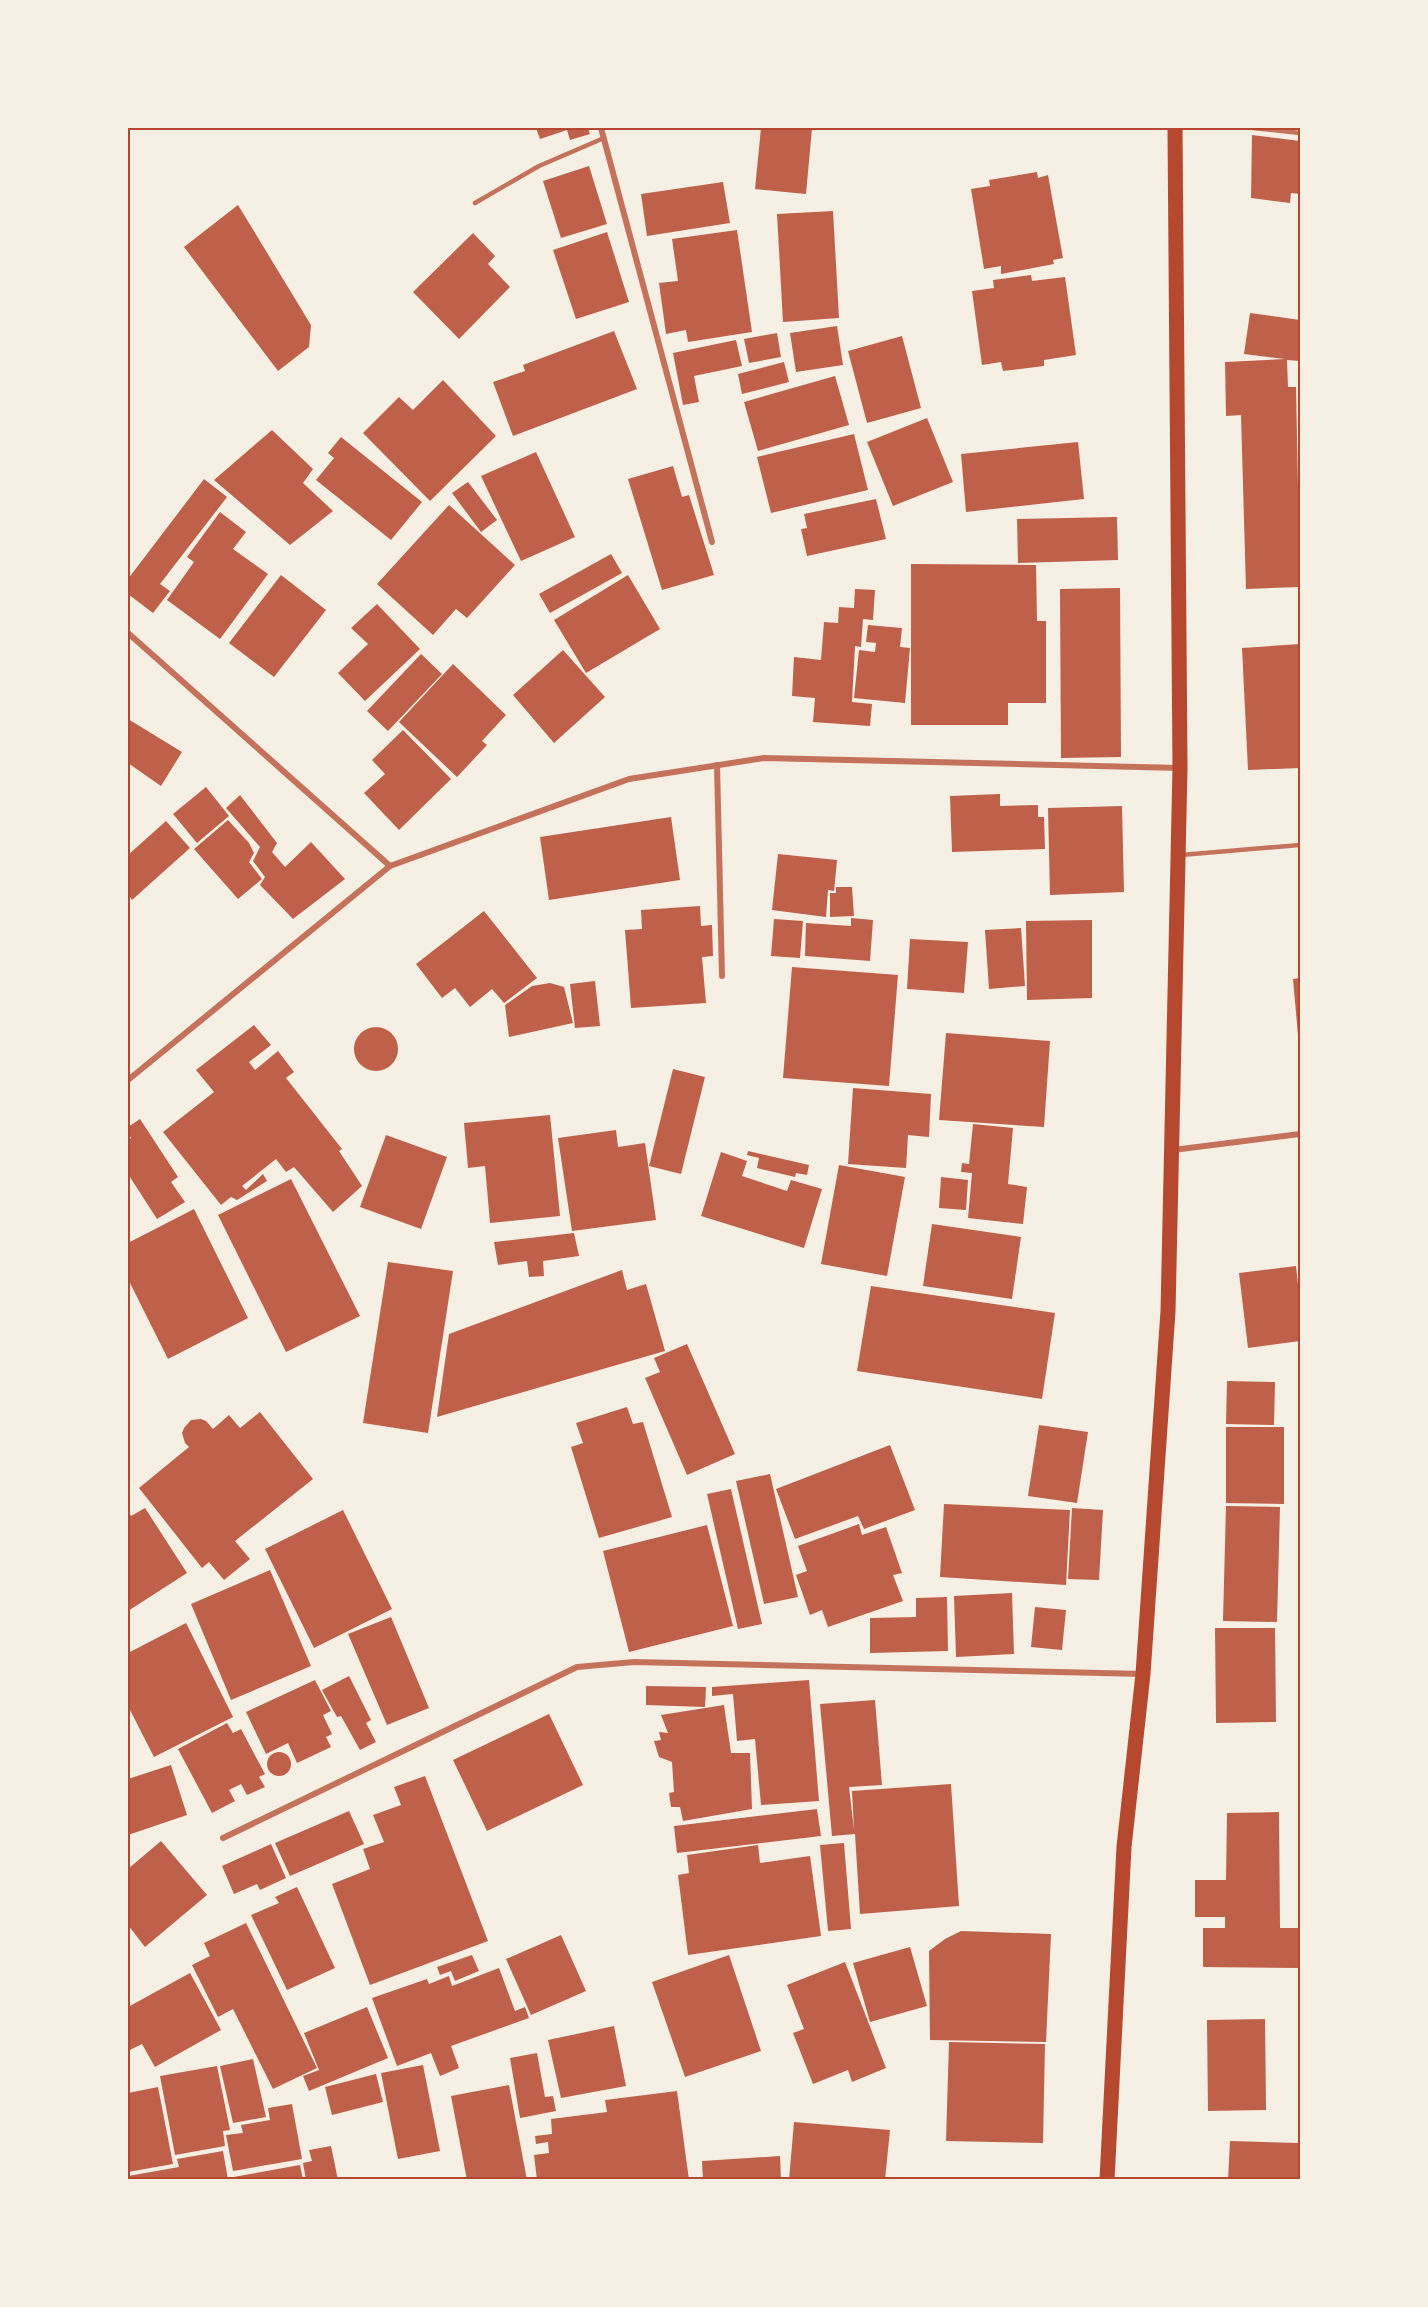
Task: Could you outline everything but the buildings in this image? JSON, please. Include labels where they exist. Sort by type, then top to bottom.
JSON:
[{"type":"main road","points":[[1107,2180],[1124,1847],[1143,1674],[1168,1311],[1180,768],[1175,128]]},
{"type":"street","points":[[601,128],[712,542]]},
{"type":"street","points":[[128,633],[390,866]]},
{"type":"street","points":[[128,1080],[390,866],[629,779],[764,758],[1180,768]]},
{"type":"street","points":[[717,765],[722,976]]},
{"type":"street","points":[[1171,1150],[1300,1134]]},
{"type":"street","points":[[224,1838],[577,1667],[634,1662],[1143,1674]]},
{"type":"lane","points":[[1253,128],[1300,133]]},
{"type":"lane","points":[[475,203],[539,166],[604,138]]},
{"type":"lane","points":[[1178,855],[1300,845]]}]
